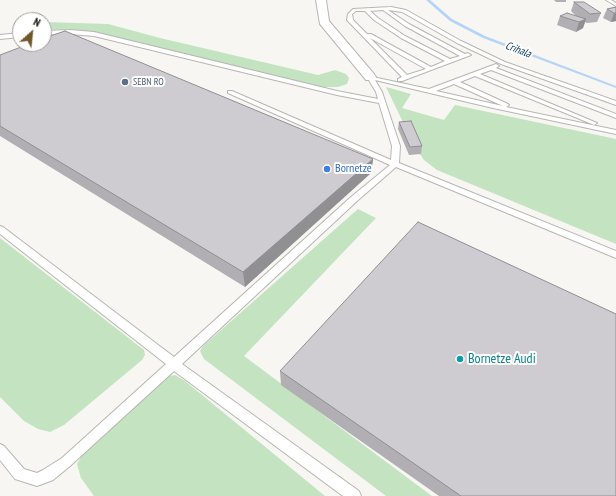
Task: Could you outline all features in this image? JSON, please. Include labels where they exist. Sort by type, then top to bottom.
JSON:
[{"type":"street","points":[[321,0],[324,22],[370,77]]},
{"type":"lane","points":[[608,0],[616,5]]},
{"type":"lane","points":[[366,8],[376,19],[403,37],[450,61]]},
{"type":"lane","points":[[405,77],[350,20],[350,14],[355,10],[366,8],[391,8],[404,11],[503,63],[616,103]]},
{"type":"lane","points":[[383,8],[407,25],[465,56]]},
{"type":"lane","points":[[361,30],[429,68]]},
{"type":"lane","points":[[52,33],[70,32],[94,34],[337,93],[382,102]]},
{"type":"lane","points":[[0,37],[12,36]]},
{"type":"lane","points":[[395,82],[429,68],[478,51]]},
{"type":"lane","points":[[430,91],[503,63]]},
{"type":"lane","points":[[491,68],[616,116]]},
{"type":"lane","points":[[475,74],[616,132]]},
{"type":"lane","points":[[370,77],[520,112],[616,132]]},
{"type":"lane","points":[[0,450],[20,474],[37,480],[48,475],[66,462],[395,164],[396,146],[379,92],[370,77]]},
{"type":"lane","points":[[455,82],[520,112]]},
{"type":"lane","points":[[230,92],[395,164],[616,255]]},
{"type":"lane","points":[[0,229],[174,364],[354,496]]},
{"type":"green space","points":[[52,22],[108,24],[160,38],[318,75],[335,70],[346,74],[349,78],[347,84],[338,87],[322,87],[95,32],[70,29],[52,30]]},
{"type":"green space","points":[[386,87],[411,94],[402,108],[444,120],[455,105],[616,139],[616,244],[437,170],[424,160],[414,145]]},
{"type":"green space","points":[[358,209],[376,218],[244,356],[432,496],[386,496],[204,359],[200,351],[203,346]]},
{"type":"green space","points":[[0,238],[144,350],[145,355],[142,360],[64,425],[50,432],[38,429],[24,421],[0,397]]},
{"type":"green space","points":[[175,375],[185,381],[325,496],[94,496],[81,478],[77,464],[86,448],[167,376]]},
{"type":"building","points":[[574,2],[584,2],[601,13],[590,14]]},
{"type":"building","points":[[616,7],[616,13],[607,9]]},
{"type":"building","points":[[567,13],[586,19],[579,22],[560,16]]},
{"type":"building","points":[[65,31],[373,159],[243,272],[0,126],[0,55],[12,50],[12,52],[52,52],[52,35]]},
{"type":"building","points":[[411,121],[422,146],[410,147],[399,122]]},
{"type":"building","name":"Bornetze Audi","points":[[418,222],[616,314],[616,496],[461,496],[280,371]]},
{"type":"waterway","name":"Crihala","points":[[428,0],[451,20],[484,37],[616,87]]},
{"type":"place","name":"SEBN RO","points":[[125,82]]},
{"type":"place","name":"Bornetze","points":[[327,169]]},
{"type":"place","name":"Bornetze Audi","points":[[460,359]]}]
